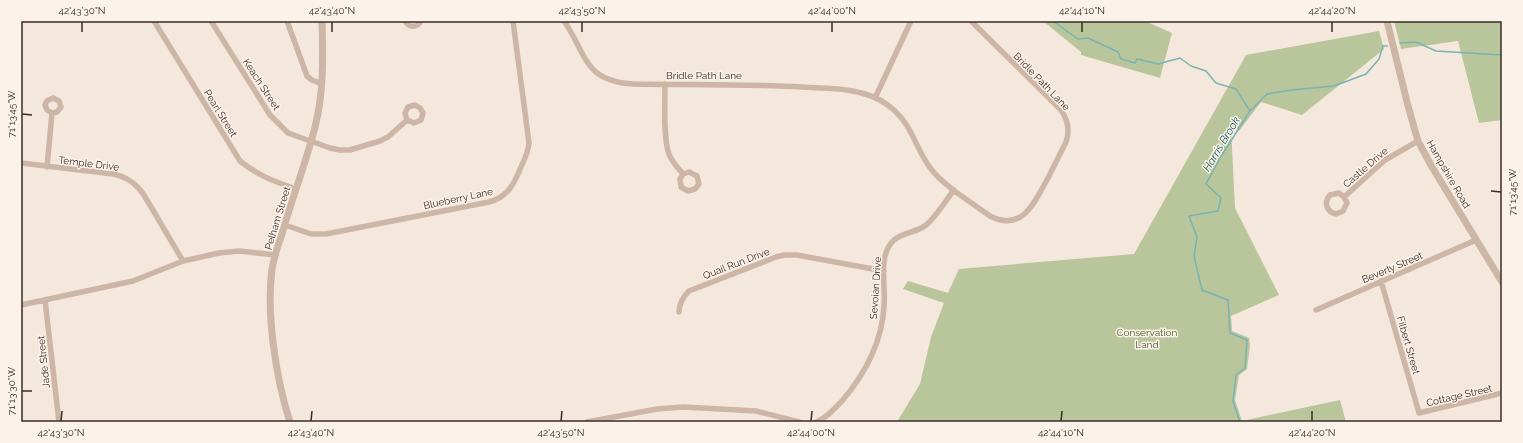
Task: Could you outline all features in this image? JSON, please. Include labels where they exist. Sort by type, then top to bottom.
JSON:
[{"type":"street","name":"Pearl Street","points":[[154,21],[240,161],[251,170],[267,179],[296,189]]},
{"type":"street","name":"Keach Street","points":[[211,21],[270,114],[288,133],[335,149],[355,149],[388,137],[407,120]]},
{"type":"street","points":[[287,21],[307,76],[322,84]]},
{"type":"street","name":"Pelham Street","points":[[290,422],[280,383],[270,312],[271,282],[284,225],[311,142],[319,111],[323,55],[322,21]]},
{"type":"street","points":[[405,21],[408,25],[413,26],[418,25],[421,21]]},
{"type":"street","name":"Blueberry Lane","points":[[284,225],[311,234],[326,234],[489,202],[506,194],[516,181],[526,156],[528,146],[528,133],[513,21]]},
{"type":"street","name":"Bridle Path Lane","points":[[564,21],[592,70],[601,77],[622,83],[754,84],[857,92],[875,98],[889,106],[902,118],[911,131],[930,169],[943,181],[994,218],[1008,220],[1022,216],[1029,211],[1034,203],[1068,135],[1066,120],[1061,110],[971,21]]},
{"type":"street","points":[[875,98],[911,21]]},
{"type":"street","name":"Hampshire Road","points":[[1387,21],[1418,141],[1432,167],[1502,282]]},
{"type":"street","points":[[665,84],[667,148],[671,159],[684,174]]},
{"type":"street","points":[[47,167],[52,113]]},
{"type":"street","name":"Castle Drive","points":[[1344,197],[1385,160],[1418,141]]},
{"type":"street","name":"Temple Drive","points":[[21,163],[120,176],[132,181],[144,195],[183,261]]},
{"type":"street","name":"Sevoian Drive","points":[[816,422],[831,413],[850,392],[870,359],[878,339],[883,318],[885,296],[884,270],[886,256],[892,242],[899,237],[926,225],[954,190]]},
{"type":"street","name":"Beverly Street","points":[[1316,310],[1476,240]]},
{"type":"street","points":[[21,305],[134,281],[183,261],[231,251],[247,251],[276,255]]},
{"type":"street","name":"Quail Run Drive","points":[[679,312],[680,303],[689,291],[780,256],[797,255],[884,270]]},
{"type":"street","name":"Filbert Street","points":[[1381,281],[1419,413]]},
{"type":"street","name":"Jade Street","points":[[45,300],[59,422]]},
{"type":"street","name":"Cottage Street","points":[[1419,413],[1502,394]]},
{"type":"street","points":[[587,422],[683,407],[746,410],[768,413],[799,422]]},
{"type":"green space","points":[[1043,21],[1145,21],[1172,33],[1160,78],[1081,55],[1081,52]]},
{"type":"green space","points":[[1394,21],[1502,21],[1502,120],[1479,123],[1458,41],[1401,49]]},
{"type":"green space","name":"Conservation Land","points":[[1379,31],[1384,49],[1302,115],[1261,102],[1239,131],[1231,128],[1235,208],[1279,295],[1231,316],[1232,331],[1249,338],[1250,346],[1247,369],[1239,375],[1235,400],[1242,421],[1340,400],[1346,422],[897,422],[920,384],[931,337],[944,303],[903,289],[908,281],[948,293],[959,269],[1134,254],[1246,55]]},
{"type":"waterway","name":"Harris Brook","points":[[1053,21],[1078,39],[1088,38],[1118,52],[1121,59],[1135,63],[1137,59],[1158,64],[1180,58],[1191,66],[1206,71],[1216,83],[1236,89],[1250,111],[1220,158],[1206,184],[1221,198],[1218,211],[1189,216],[1197,237],[1194,256],[1202,290],[1228,300],[1230,333],[1247,340],[1245,368],[1236,375],[1233,401],[1240,422]]},
{"type":"waterway","points":[[1400,43],[1416,42],[1436,51],[1502,55]]},
{"type":"waterway","points":[[1250,111],[1267,94],[1334,86],[1366,74],[1379,59],[1383,46],[1387,46]]}]
